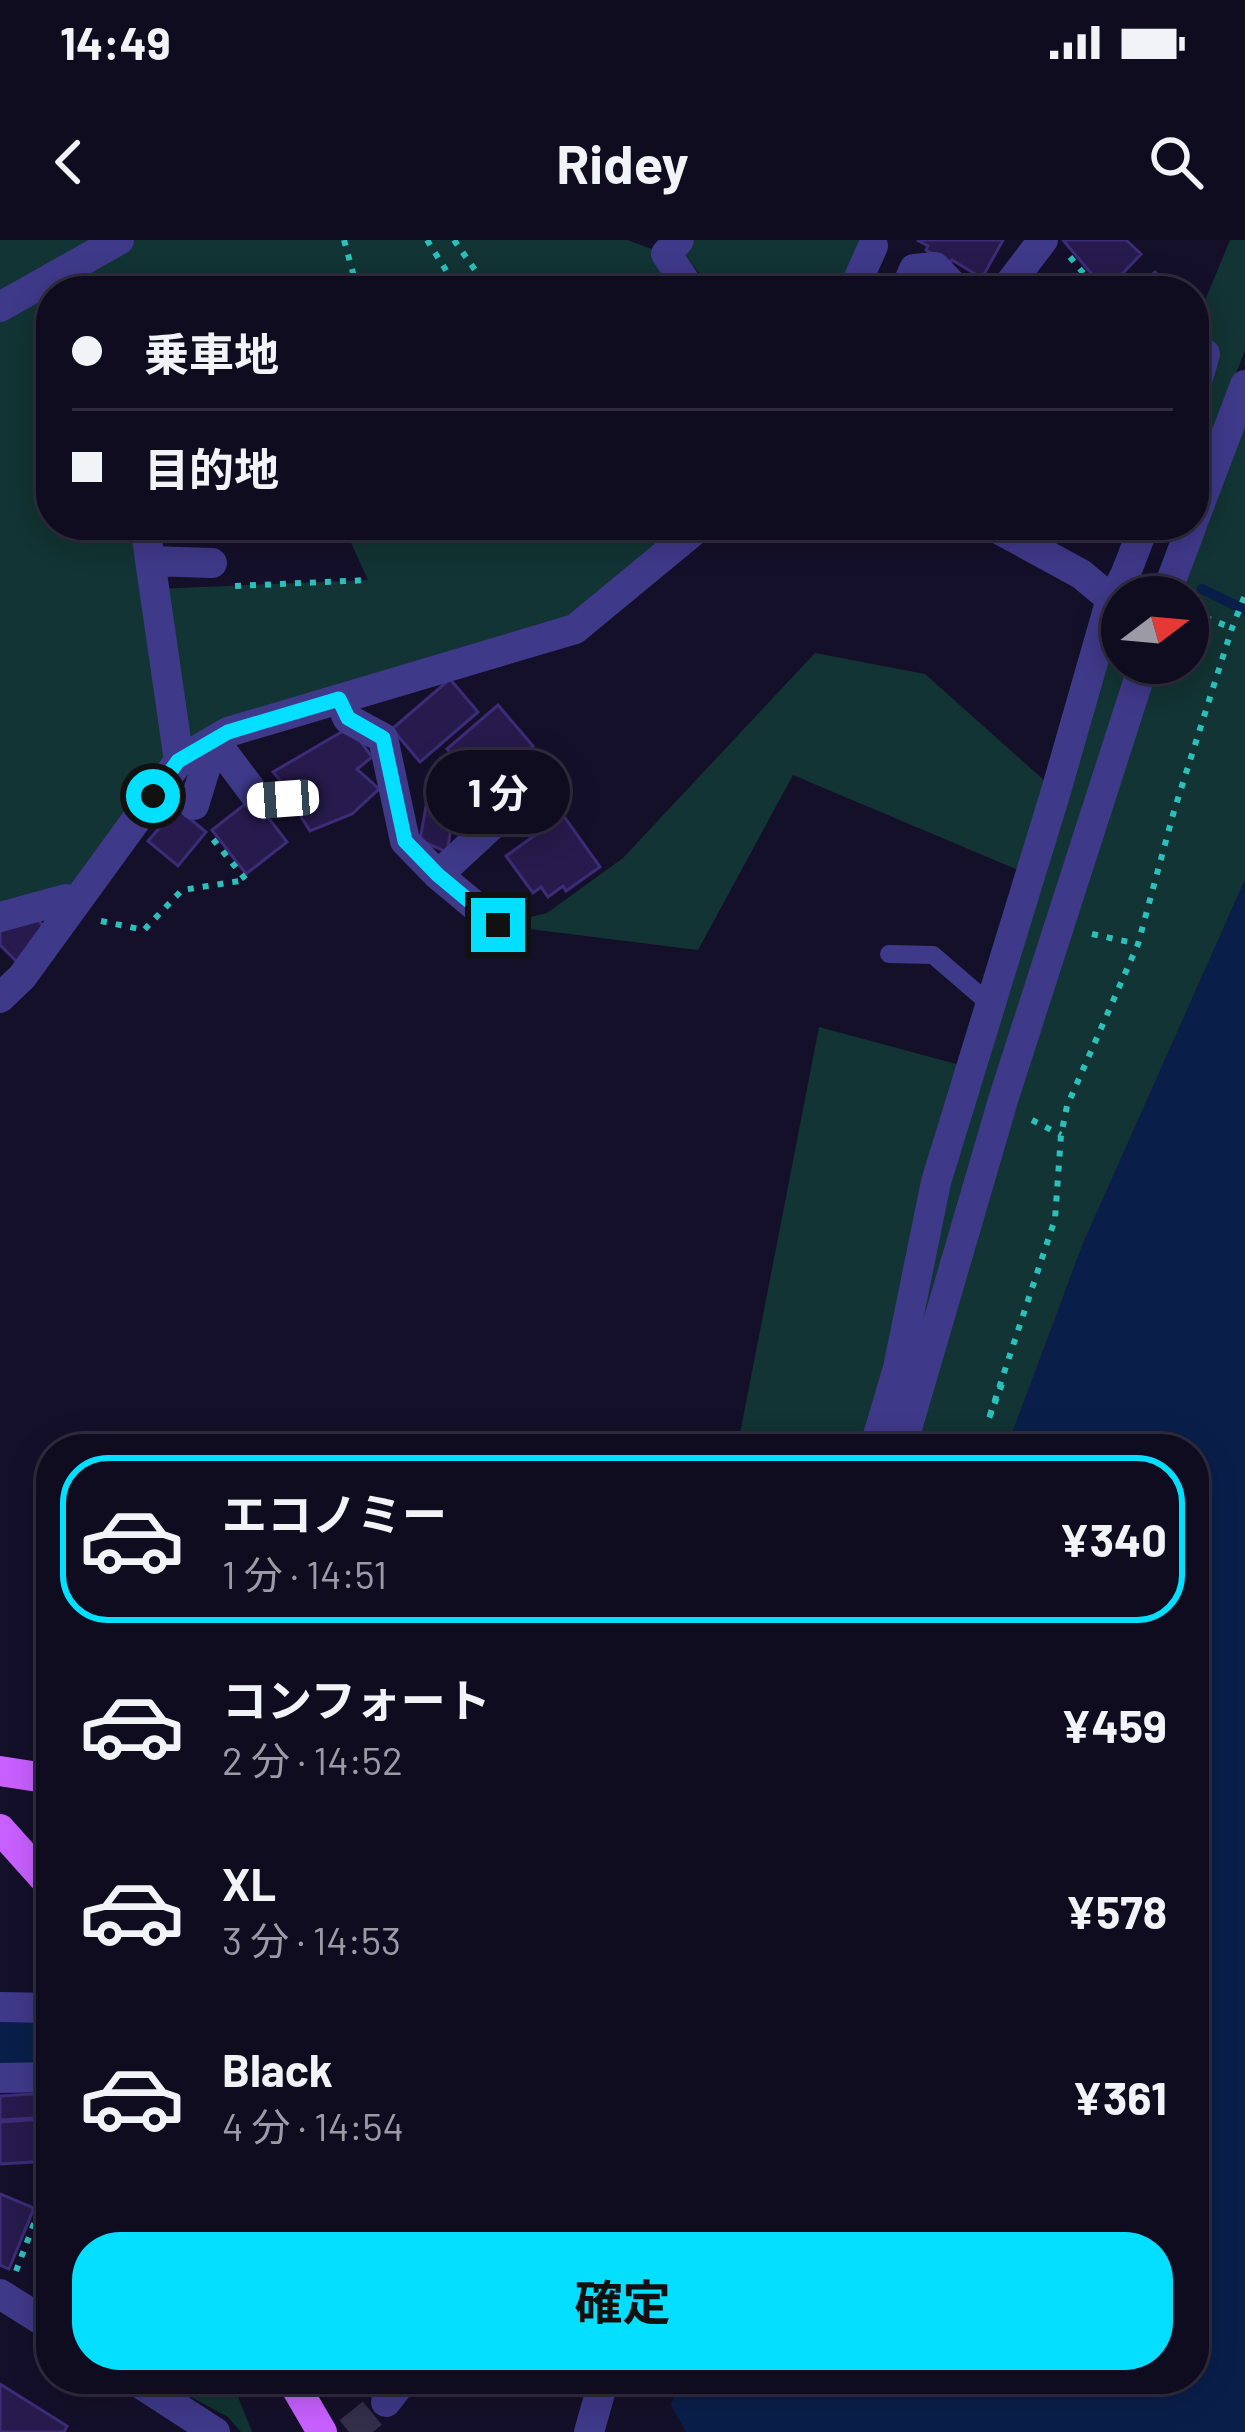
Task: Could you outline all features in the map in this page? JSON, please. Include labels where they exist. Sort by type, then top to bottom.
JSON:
[{"type":"main road","points":[[0,1771],[36,1777]]},
{"type":"main road","points":[[0,1829],[36,1869]]},
{"type":"main road","points":[[300,2394],[322,2432]]},
{"type":"street","points":[[56,276],[119,240]]},
{"type":"street","points":[[679,240],[666,254],[681,276]]},
{"type":"street","points":[[1015,276],[1043,240]]},
{"type":"street","points":[[860,276],[873,246]]},
{"type":"street","points":[[911,276],[914,268],[935,267],[944,276]]},
{"type":"street","points":[[0,308],[36,287]]},
{"type":"street","points":[[1209,480],[1245,385]]},
{"type":"street","points":[[147,540],[178,761]]},
{"type":"street","points":[[0,998],[22,977],[178,761],[228,732],[574,629],[682,540]]},
{"type":"street","points":[[1019,540],[1081,574],[1101,591]]},
{"type":"street","points":[[1126,576],[1138,540]]},
{"type":"street","points":[[1173,576],[1186,540]]},
{"type":"street","points":[[150,561],[219,575]]},
{"type":"street","points":[[903,1434],[936,1182],[1101,633]]},
{"type":"street","points":[[881,1434],[910,1372],[1137,684]]},
{"type":"street","points":[[339,699],[348,718],[383,738],[405,841],[498,925]]},
{"type":"street","points":[[214,740],[259,800],[283,799]]},
{"type":"street","points":[[194,805],[214,740]]},
{"type":"street","points":[[438,875],[493,824]]},
{"type":"street","points":[[0,916],[66,899],[72,909]]},
{"type":"street","points":[[0,2006],[36,2007]]},
{"type":"street","points":[[0,2078],[36,2077]]},
{"type":"street","points":[[3,2296],[36,2317]]},
{"type":"street","points":[[156,2394],[215,2432]]},
{"type":"street","points":[[589,2432],[600,2394]]},
{"type":"lane","points":[[889,954],[933,955],[991,1006]]},
{"type":"path","points":[[344,240],[354,276]]},
{"type":"path","points":[[427,240],[450,276]]},
{"type":"path","points":[[454,240],[479,276]]},
{"type":"path","points":[[1070,257],[1086,276]]},
{"type":"path","points":[[219,575],[369,580]]},
{"type":"path","points":[[1002,1384],[988,1421],[1055,1219],[1067,1106],[1138,944],[1174,812],[1245,595]]},
{"type":"path","points":[[1209,619],[1232,628]]},
{"type":"path","points":[[72,909],[144,930],[182,890],[246,880],[212,838]]},
{"type":"path","points":[[1059,927],[1138,944]]},
{"type":"path","points":[[3,2296],[36,2216]]},
{"type":"green space","points":[[0,240],[627,240],[666,254],[681,276],[36,276],[36,540],[147,540],[154,589],[368,580],[350,540],[669,540],[575,629],[179,761],[90,884],[0,919]]},
{"type":"green space","points":[[694,240],[863,240],[848,276],[702,276],[681,252]]},
{"type":"green space","points":[[1230,240],[1245,240],[1245,350],[1209,444],[1212,371],[1209,291]]},
{"type":"green space","points":[[1245,386],[1245,880],[1081,1249],[1013,1434],[740,1434],[819,1027],[971,1068],[1030,875],[793,775],[698,950],[498,925],[547,913],[623,858],[815,653],[925,674],[1055,790],[1101,651],[1101,684],[1209,684],[1209,576],[1173,576],[1187,540],[1209,540],[1209,481]]},
{"type":"green space","points":[[0,2007],[36,2008],[36,2066],[0,2064]]},
{"type":"green space","points":[[186,2394],[237,2394],[252,2432],[241,2432],[228,2417]]},
{"type":"water","points":[[1245,880],[1245,2432],[686,2432],[671,2405],[675,2394],[1209,2394],[1209,1434],[1012,1434],[1084,1241]]},
{"type":"building","points":[[917,240],[1003,240],[983,276],[952,260],[949,264],[926,250],[928,246]]},
{"type":"building","points":[[1063,240],[1126,240],[1141,254],[1120,276],[1093,276]]},
{"type":"building","points":[[450,679],[478,712],[420,762],[392,729]]},
{"type":"building","points":[[498,705],[533,746],[482,790],[447,749]]},
{"type":"building","points":[[350,727],[372,757],[357,769],[379,789],[352,814],[310,831],[288,796],[292,794],[273,772]]},
{"type":"building","points":[[516,775],[543,811],[517,831],[490,795]]},
{"type":"building","points":[[429,789],[457,794],[447,852],[420,840]]},
{"type":"building","points":[[249,801],[287,842],[246,874],[212,830]]},
{"type":"building","points":[[177,808],[206,832],[178,866],[148,841]]},
{"type":"building","points":[[563,815],[600,867],[566,891],[563,886],[548,897],[541,887],[533,893],[506,856]]},
{"type":"building","points":[[35,912],[46,933],[17,962],[0,945],[0,925]]},
{"type":"building","points":[[36,2094],[36,2118],[0,2120],[0,2096]]},
{"type":"building","points":[[36,2120],[36,2162],[0,2164],[0,2122]]},
{"type":"building","points":[[0,2194],[34,2208],[9,2269],[0,2265]]},
{"type":"building","points":[[0,2384],[67,2426],[64,2432],[0,2432]]},
{"type":"waterway","points":[[1209,592],[1245,610]]},
{"type":"waterway","points":[[0,2045],[36,2049]]},
{"type":"tunnel","points":[[349,2432],[386,2402]]},
{"type":"route","points":[[153,796],[178,761],[228,732],[339,699],[348,718],[383,738],[405,841],[498,925]]}]
